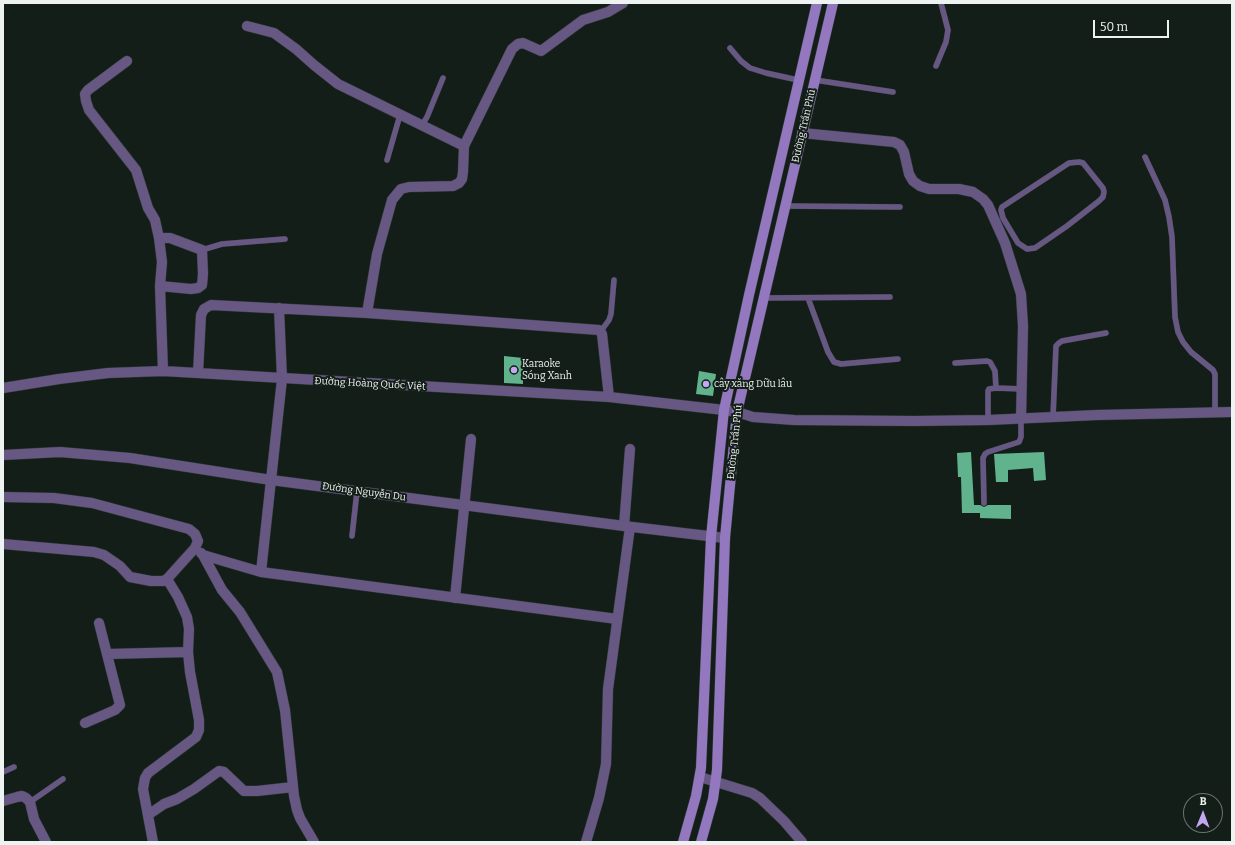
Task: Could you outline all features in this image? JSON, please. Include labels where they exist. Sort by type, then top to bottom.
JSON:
[{"type":"main road","name":"Đường Trần Phú","points":[[683,842],[700,777],[703,740],[711,537],[724,410],[752,280],[817,3]]},
{"type":"main road","name":"Đường Trần Phú","points":[[701,842],[713,799],[716,782],[725,538],[737,412],[833,3]]},
{"type":"street","points":[[367,313],[377,254],[392,200],[401,189],[409,187],[453,186],[462,180],[464,146],[512,49],[518,44],[523,43],[541,51],[584,20],[608,12],[623,3]]},
{"type":"street","points":[[247,26],[274,33],[338,84],[464,146]]},
{"type":"street","points":[[127,61],[88,90],[85,94],[89,110],[136,170],[148,208],[155,220],[162,262],[160,286],[163,371]]},
{"type":"street","points":[[802,133],[894,142],[900,145],[904,152],[909,174],[913,181],[920,186],[929,189],[959,189],[973,192],[983,199],[988,205],[1007,250],[1021,294],[1023,326],[1021,419]]},
{"type":"street","points":[[159,238],[170,238],[202,250],[203,274],[202,285],[198,288],[191,289],[160,286]]},
{"type":"street","points":[[198,373],[201,315],[204,309],[210,305],[215,304],[367,313],[597,329],[601,331],[602,334],[609,398]]},
{"type":"street","points":[[262,572],[282,379],[279,308]]},
{"type":"street","name":"Đường Hoàng Quốc Việt","points":[[3,388],[108,373],[163,371],[609,398],[724,410],[753,417],[813,421],[988,420],[1232,412]]},
{"type":"street","points":[[455,598],[472,439]]},
{"type":"street","points":[[586,842],[599,798],[606,764],[608,689],[627,527],[630,449]]},
{"type":"street","name":"Đường Nguyễn Du","points":[[3,454],[60,452],[130,458],[271,480],[627,527],[725,538]]},
{"type":"street","points":[[3,497],[54,498],[92,503],[189,529],[195,534],[198,541],[199,551],[222,590],[240,612],[277,672],[285,710],[293,788],[297,810],[314,842]]},
{"type":"street","points":[[3,544],[94,552],[104,555],[115,562],[130,577],[151,581],[163,581],[167,579],[199,551]]},
{"type":"street","points":[[199,551],[262,572],[617,619]]},
{"type":"street","points":[[153,842],[143,789],[145,778],[148,773],[196,737],[199,730],[199,720],[190,672],[188,652],[188,616],[167,579]]},
{"type":"street","points":[[86,723],[115,710],[120,705],[114,688],[108,654],[99,623]]},
{"type":"street","points":[[108,654],[188,652]]},
{"type":"street","points":[[148,815],[164,804],[177,799],[194,789],[219,772],[224,772],[244,791],[293,788]]},
{"type":"street","points":[[700,777],[744,790],[760,798],[784,821],[802,842]]},
{"type":"street","points":[[4,799],[22,796],[30,802],[34,819],[46,842]]},
{"type":"lane","points":[[936,66],[946,42],[948,30],[941,3]]},
{"type":"lane","points":[[730,48],[741,61],[750,68],[798,80]]},
{"type":"lane","points":[[422,125],[428,117],[443,78]]},
{"type":"lane","points":[[815,80],[893,92]]},
{"type":"lane","points":[[387,160],[400,115]]},
{"type":"lane","points":[[1145,157],[1165,200],[1169,217],[1172,237],[1175,317],[1178,332],[1183,342],[1191,352],[1213,370],[1215,374],[1215,412]]},
{"type":"lane","points":[[1069,163],[1083,163],[1104,188],[1104,194],[1099,201],[1033,249],[1027,249],[1018,243],[1003,218],[1001,210],[1002,207],[1069,163]]},
{"type":"lane","points":[[786,206],[900,207]]},
{"type":"lane","points":[[202,250],[222,244],[285,240]]},
{"type":"lane","points":[[1007,250],[1018,243]]},
{"type":"lane","points":[[601,331],[609,320],[611,314],[614,280]]},
{"type":"lane","points":[[764,298],[890,297]]},
{"type":"lane","points":[[808,298],[828,352],[834,362],[841,364],[898,359]]},
{"type":"lane","points":[[1053,417],[1056,346],[1062,341],[1106,334]]},
{"type":"lane","points":[[955,363],[990,362],[995,371],[996,388]]},
{"type":"lane","points":[[988,420],[989,389],[1022,389]]},
{"type":"lane","points":[[984,503],[983,458],[988,452],[1019,442],[1021,437],[1021,419]]},
{"type":"lane","points":[[352,536],[357,491]]},
{"type":"lane","points":[[3,772],[14,767]]},
{"type":"lane","points":[[30,802],[63,779]]},
{"type":"building","name":"Karaoke Sóng Xanh","points":[[504,356],[523,358],[523,384],[504,383]]},
{"type":"building","name":"cây xăng Dữu lâu","points":[[699,371],[716,374],[713,396],[696,394]]},
{"type":"building","points":[[971,452],[974,505],[984,507],[988,505],[1011,505],[1011,519],[980,518],[980,513],[962,513],[961,477],[958,477],[957,453]]},
{"type":"building","points":[[1044,452],[1046,480],[1034,481],[1033,468],[1008,470],[1008,482],[996,482],[994,454]]},
{"type":"place","name":"Karaoke Sóng Xanh","points":[[514,370]]},
{"type":"place","name":"cây xăng Dữu lâu","points":[[706,384]]}]
